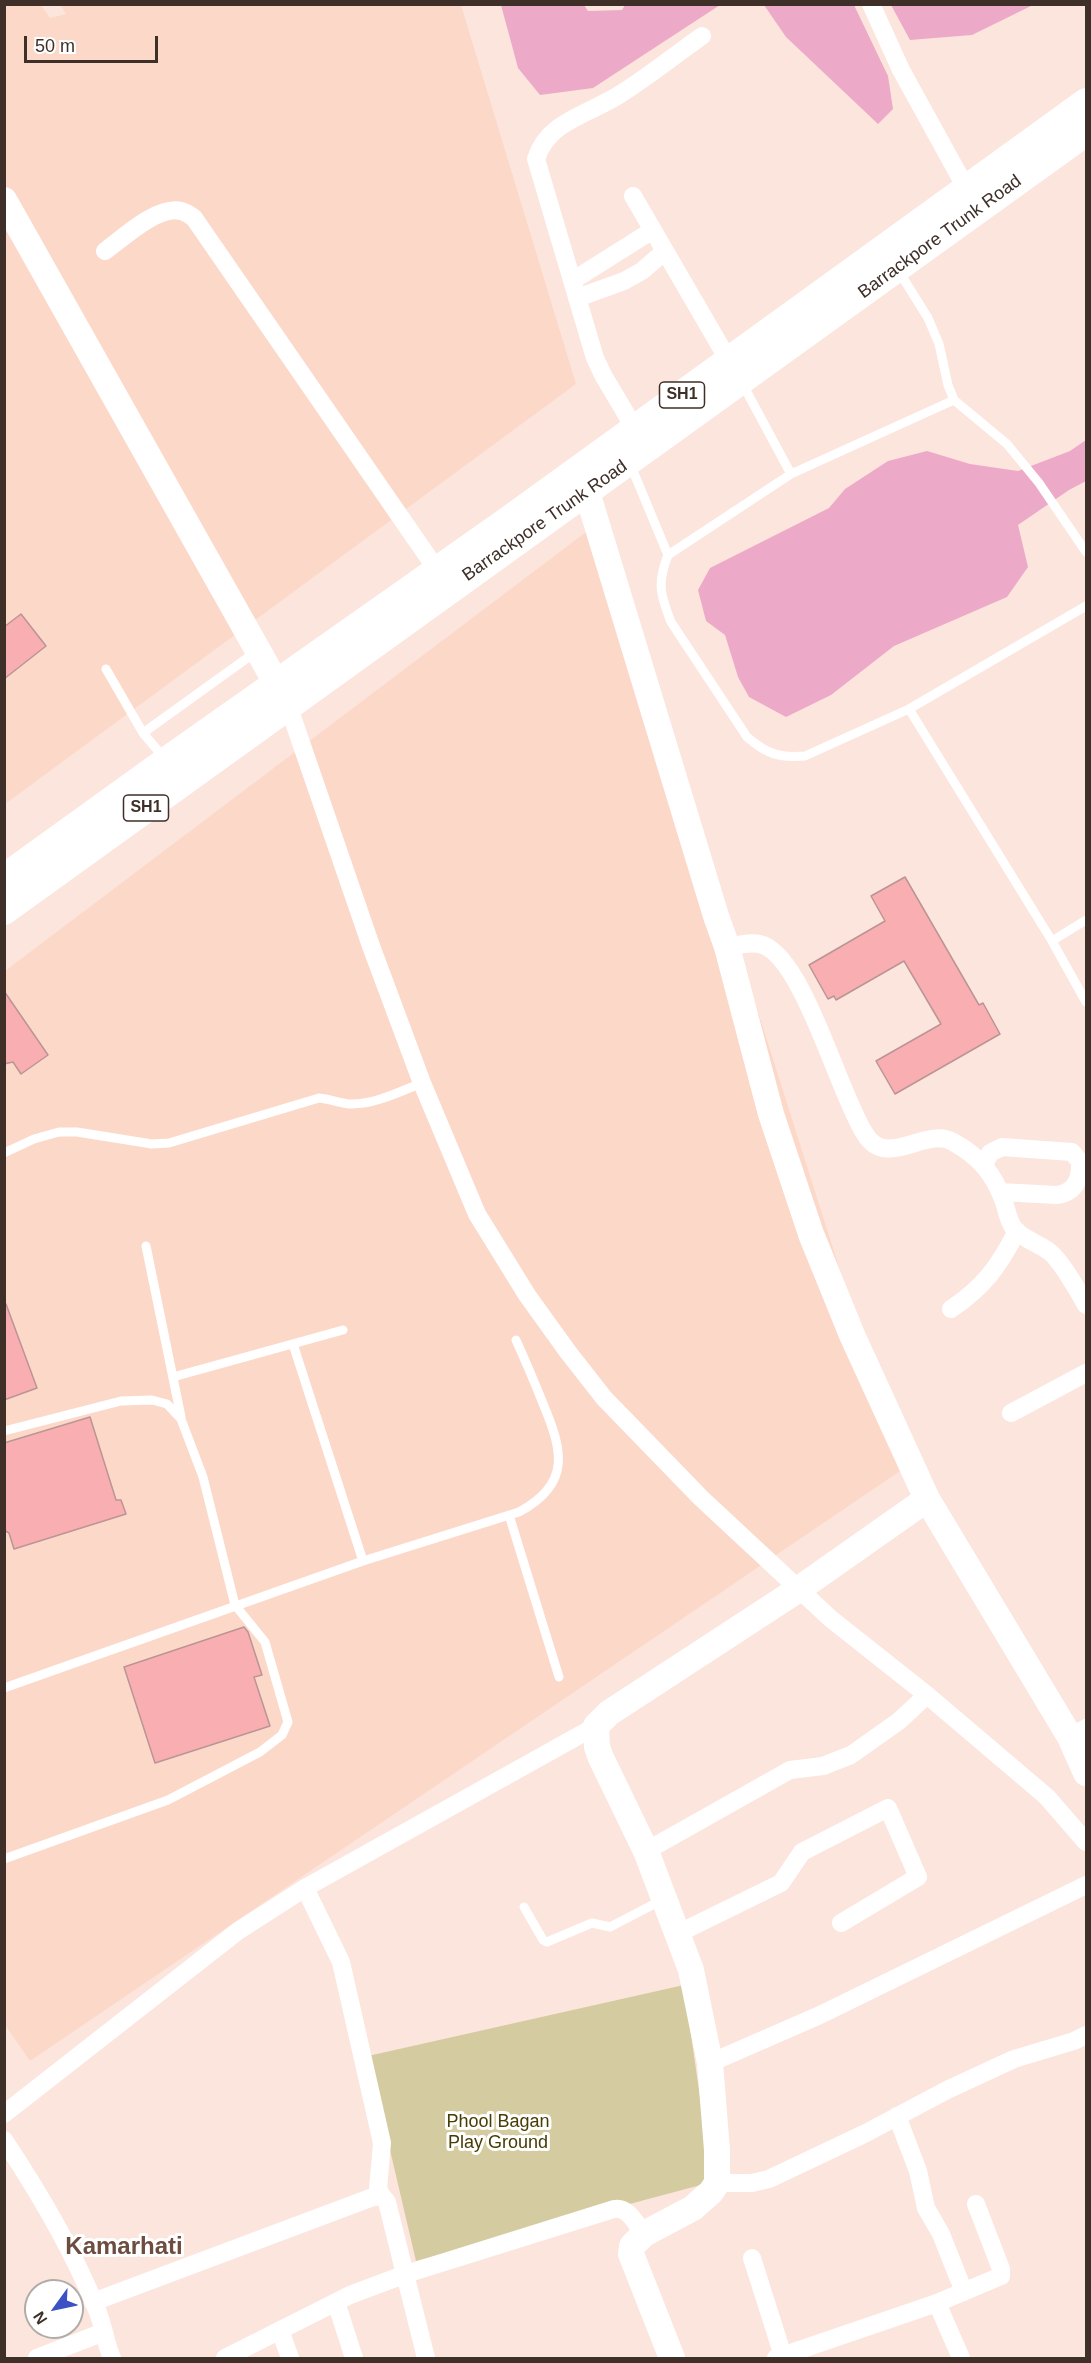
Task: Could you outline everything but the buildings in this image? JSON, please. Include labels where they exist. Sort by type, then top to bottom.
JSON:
[{"type":"main road","name":"Barrackpore Trunk Road","points":[[4,878],[166,761],[282,694],[581,482],[635,429],[735,371],[897,268],[1086,102]]},
{"type":"main road","name":"Barrackpore Trunk Road","points":[[4,911],[437,570],[581,482],[629,461],[735,371],[972,200],[1086,132]]},
{"type":"street","points":[[871,4],[901,70],[972,200]]},
{"type":"street","points":[[635,429],[595,358],[536,159],[546,137],[566,122],[623,93],[702,36]]},
{"type":"street","points":[[633,196],[735,371]]},
{"type":"street","points":[[4,200],[282,694],[422,1083],[477,1214],[527,1294],[604,1398],[701,1498],[831,1619],[927,1695],[1047,1797],[1086,1842]]},
{"type":"street","points":[[105,251],[158,214],[171,210],[182,211],[194,218],[437,570]]},
{"type":"street","points":[[575,290],[653,230]]},
{"type":"street","points":[[575,290],[624,281],[642,271],[665,251]]},
{"type":"street","points":[[581,482],[727,947],[771,1114],[811,1234],[852,1335],[927,1499],[1078,1732],[1086,1773]]},
{"type":"street","points":[[727,947],[753,943],[763,945],[786,963],[803,996],[859,1125],[872,1143],[888,1149],[896,1149],[933,1139],[949,1140],[984,1165],[995,1179],[1009,1218],[1017,1231],[1053,1254],[1086,1305]]},
{"type":"street","points":[[984,1165],[990,1154],[1002,1147],[1072,1152],[1080,1162],[1078,1180],[1074,1188],[1066,1194],[1000,1192]]},
{"type":"street","points":[[951,1309],[980,1287],[993,1273],[1017,1231]]},
{"type":"street","points":[[1011,1413],[1086,1373]]},
{"type":"street","points":[[4,2114],[207,1954],[305,1888],[596,1726],[609,1713],[799,1589],[927,1499]]},
{"type":"street","points":[[646,1851],[790,1770],[823,1766],[851,1755],[899,1721],[927,1695]]},
{"type":"street","points":[[596,1726],[597,1747],[601,1758],[646,1851],[679,1933],[691,1970],[710,2063],[717,2150],[717,2183],[702,2202],[644,2234],[632,2246],[630,2254],[672,2358]]},
{"type":"street","points":[[679,1933],[781,1883],[802,1852],[888,1808],[918,1877],[841,1923]]},
{"type":"street","points":[[710,2063],[820,2015],[1086,1885]]},
{"type":"street","points":[[305,1888],[341,1962],[382,2143],[378,2189],[387,2202],[426,2358]]},
{"type":"street","points":[[717,2183],[752,2183],[769,2179],[1014,2059],[1074,2041],[1086,2035]]},
{"type":"street","points":[[897,2116],[918,2171],[926,2208],[941,2234],[964,2292]]},
{"type":"street","points":[[4,2140],[38,2191],[75,2259],[93,2301],[112,2358]]},
{"type":"street","points":[[93,2301],[373,2197],[382,2196]]},
{"type":"street","points":[[752,2258],[779,2357],[938,2303],[997,2278],[1002,2274],[976,2204]]},
{"type":"street","points":[[225,2358],[336,2302],[406,2274],[616,2208],[626,2211],[644,2234]]},
{"type":"street","points":[[336,2302],[354,2358]]},
{"type":"street","points":[[938,2303],[961,2358]]},
{"type":"street","points":[[280,2330],[290,2358]]},
{"type":"street","points":[[37,2358],[104,2332]]},
{"type":"lane","points":[[897,268],[928,318],[939,344],[948,385],[954,400],[1007,444],[1057,508],[1086,552]]},
{"type":"lane","points":[[735,371],[791,474]]},
{"type":"lane","points":[[954,400],[791,474],[668,555],[659,576],[664,606],[671,622],[747,737],[763,751],[786,758],[805,756],[909,709],[1086,606]]},
{"type":"lane","points":[[629,461],[668,555]]},
{"type":"lane","points":[[142,734],[257,651]]},
{"type":"lane","points":[[106,669],[142,734],[166,761]]},
{"type":"lane","points":[[909,709],[1052,941],[1086,1002]]},
{"type":"lane","points":[[1052,941],[1086,920]]},
{"type":"lane","points":[[4,1153],[34,1139],[59,1132],[77,1132],[153,1144],[169,1143],[319,1098],[351,1104],[422,1083]]},
{"type":"lane","points":[[4,1859],[168,1800],[260,1752],[282,1735],[288,1722],[265,1642],[235,1605],[203,1477],[181,1419],[146,1246]]},
{"type":"lane","points":[[173,1377],[343,1330]]},
{"type":"lane","points":[[4,1688],[363,1560],[508,1515],[535,1504],[547,1492],[558,1469],[560,1454],[557,1436],[516,1340]]},
{"type":"lane","points":[[292,1344],[363,1560]]},
{"type":"lane","points":[[4,1431],[121,1401],[152,1400],[167,1404],[181,1419]]},
{"type":"lane","points":[[508,1515],[559,1677]]},
{"type":"lane","points":[[524,1907],[543,1940],[547,1942],[592,1923],[610,1927],[664,1899]]},
{"type":"shaded area","points":[[60,4],[461,5],[576,384],[5,804],[5,5],[41,5],[50,18],[66,14]]},
{"type":"shaded area","points":[[501,5],[584,5],[588,11],[622,10],[625,5],[720,5],[593,88],[540,95],[518,68]]},
{"type":"shaded area","points":[[764,5],[854,5],[888,76],[893,109],[878,124],[786,37]]},
{"type":"shaded area","points":[[891,5],[1033,5],[972,35],[910,40]]},
{"type":"shaded area","points":[[1086,440],[1086,481],[1018,525],[1028,567],[1007,597],[894,646],[831,695],[786,717],[749,697],[738,677],[725,635],[706,621],[698,590],[710,568],[829,508],[845,489],[888,461],[927,451],[970,464],[1018,471],[1070,451]]},
{"type":"shaded area","points":[[602,520],[903,1469],[30,2061],[5,2025],[5,971]]},
{"type":"green space","name":"Phool Bagan Play Ground","points":[[684,1985],[712,2182],[416,2261],[368,2056]]},
{"type":"district","name":"Kamarhati","points":[[124,2247]]}]
